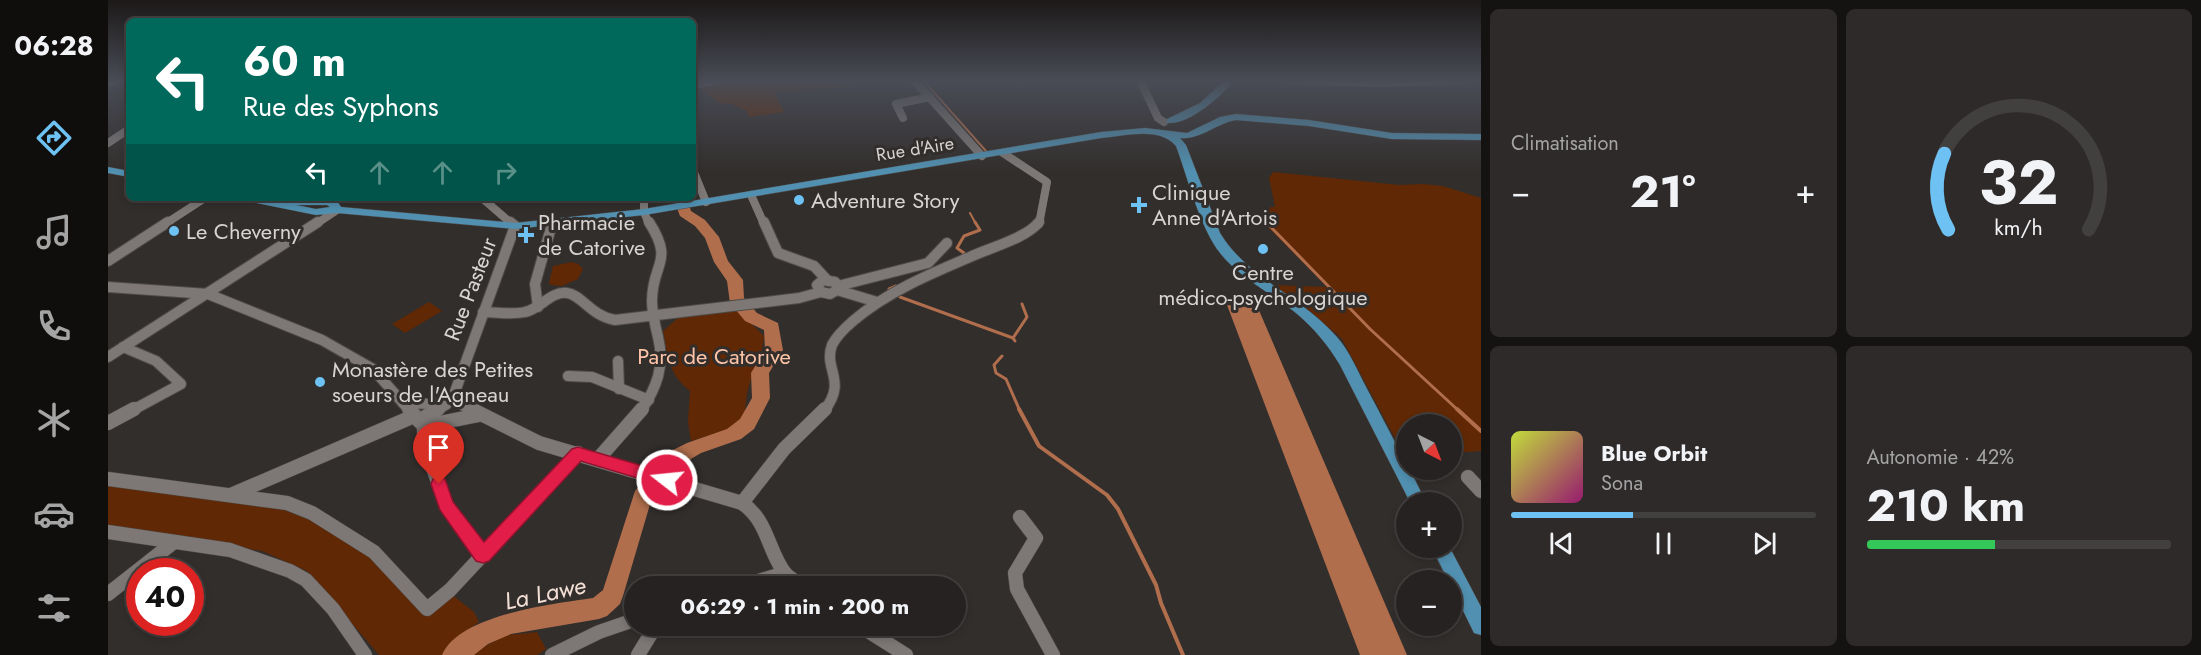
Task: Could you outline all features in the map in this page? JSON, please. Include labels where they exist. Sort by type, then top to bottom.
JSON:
[{"type":"main road","points":[[1187,127],[1202,111]]},
{"type":"main road","points":[[1166,128],[1212,125],[1229,118],[1253,117],[1392,136],[1481,137]]},
{"type":"main road","points":[[1187,127],[1200,120],[1212,125]]},
{"type":"main road","points":[[1187,127],[1214,232],[1223,248],[1246,272],[1312,319],[1335,345],[1413,492]]},
{"type":"main road","name":"Rue d'Aire","points":[[262,201],[321,213],[337,210],[515,226],[552,224],[644,212],[982,156],[1005,155],[1101,135],[1187,127]]},
{"type":"main road","points":[[108,170],[126,173]]},
{"type":"main road","points":[[324,201],[333,203],[337,210]]},
{"type":"main road","points":[[1446,558],[1479,621]]},
{"type":"street","points":[[899,111],[903,118]]},
{"type":"street","points":[[941,111],[982,156]]},
{"type":"street","points":[[1154,111],[1166,128]]},
{"type":"street","points":[[108,142],[126,131]]},
{"type":"street","points":[[742,503],[785,448],[819,416],[834,397],[837,386],[830,356],[834,342],[847,326],[877,302],[903,288],[1039,224],[1047,182],[1005,155]]},
{"type":"street","points":[[696,177],[706,202]]},
{"type":"street","points":[[751,195],[778,253],[814,266],[827,280]]},
{"type":"street","points":[[108,261],[200,201]]},
{"type":"street","points":[[295,201],[304,210]]},
{"type":"street","points":[[486,201],[515,226]]},
{"type":"street","points":[[598,459],[649,400],[657,387],[662,354],[653,316],[652,288],[662,246],[649,227],[643,201]]},
{"type":"street","points":[[108,357],[337,210]]},
{"type":"street","points":[[538,307],[535,284],[552,224]]},
{"type":"street","name":"Rue Pasteur","points":[[452,400],[515,226]]},
{"type":"street","points":[[483,312],[528,312],[561,293],[574,295],[597,317],[604,319],[653,316],[799,298],[820,292],[830,294],[838,288],[928,263],[947,243]]},
{"type":"street","points":[[820,292],[817,285],[833,280],[838,288],[877,302]]},
{"type":"street","points":[[108,287],[208,294],[322,340],[373,369],[419,421],[446,505],[483,555]]},
{"type":"street","points":[[108,423],[181,384],[156,361],[123,347]]},
{"type":"street","points":[[618,361],[619,388]]},
{"type":"street","points":[[568,376],[591,377],[649,400]]},
{"type":"street","points":[[403,403],[431,404],[452,400],[539,443],[742,503],[752,509],[761,519],[785,573],[789,576]]},
{"type":"street","points":[[231,495],[419,421],[452,400]]},
{"type":"street","points":[[419,421],[479,415]]},
{"type":"street","points":[[108,479],[286,503],[312,513],[374,552],[427,609],[450,590],[578,453]]},
{"type":"street","points":[[1468,477],[1481,491]]},
{"type":"street","points":[[1020,517],[1036,538],[1015,573],[1017,589],[1053,655]]},
{"type":"street","points":[[108,532],[230,550],[254,556],[290,571],[306,580],[333,609],[365,655]]},
{"type":"street","points":[[108,594],[174,542]]},
{"type":"street","points":[[775,576],[785,573]]},
{"type":"street","points":[[552,655],[599,632],[624,623]]},
{"type":"street","points":[[638,655],[650,636]]},
{"type":"street","points":[[876,636],[906,655]]},
{"type":"green space","points":[[746,111],[784,112],[749,117]]},
{"type":"green space","points":[[1273,172],[1399,185],[1423,184],[1443,186],[1481,198],[1481,451],[1462,452],[1462,414],[1396,414],[1396,440],[1342,339],[1310,311],[1272,285],[1327,287],[1261,220],[1266,218],[1270,207],[1275,207],[1269,178]]},
{"type":"green space","points":[[572,262],[583,269],[578,279],[562,286],[549,283],[553,266]]},
{"type":"green space","points":[[429,302],[442,311],[405,333],[392,324]]},
{"type":"green space","name":"Parc de Catorive","points":[[737,310],[764,336],[760,364],[751,379],[747,393],[744,420],[735,428],[691,441],[688,422],[690,391],[673,371],[663,331],[678,318]]},
{"type":"green space","points":[[108,484],[284,510],[320,524],[371,555],[425,614],[451,594],[474,612],[479,622],[454,639],[466,655],[379,655],[307,571],[262,551],[108,528]]},
{"type":"green space","points":[[537,632],[546,649],[537,655],[468,655],[507,635]]},
{"type":"shaded area","points":[[1227,305],[1258,308],[1396,629],[1396,636],[1399,636],[1407,655],[1360,655]]},
{"type":"waterway","points":[[950,111],[986,151]]},
{"type":"waterway","name":"La Lawe","points":[[454,655],[480,636],[510,623],[599,608],[612,596],[642,497],[672,460],[694,448],[734,434],[747,424],[761,398],[760,373],[774,350],[772,327],[751,317],[736,299],[735,280],[721,262],[712,237],[700,223],[685,213],[681,201]]},
{"type":"waterway","points":[[970,213],[976,224]]},
{"type":"waterway","points":[[962,256],[964,253],[957,248],[964,236],[980,230],[975,222]]},
{"type":"waterway","points":[[1266,222],[1370,329],[1459,411]]},
{"type":"waterway","points":[[889,289],[896,286]]},
{"type":"waterway","points":[[900,297],[1013,338]]},
{"type":"waterway","points":[[1013,338],[1027,317],[1022,304]]},
{"type":"waterway","points":[[1002,356],[994,365],[996,373],[1006,379],[1020,410]]},
{"type":"waterway","points":[[1457,409],[1481,431]]},
{"type":"waterway","points":[[1020,410],[1039,446],[1107,495],[1118,509],[1156,585],[1161,603],[1183,655]]},
{"type":"place","name":"Adventure Story","points":[[799,200]]},
{"type":"place","name":"Clinique Anne d'Artois","points":[[1139,205]]},
{"type":"place","name":"Le Cheverny","points":[[174,231]]},
{"type":"place","name":"Pharmacie de Catorive","points":[[526,235]]},
{"type":"place","name":"Centre médico-psychologique","points":[[1263,249]]},
{"type":"place","name":"Monastère des Petites soeurs de l'Agneau","points":[[320,382]]},
{"type":"route","points":[[439,484],[446,505],[483,555],[578,453],[667,480]]}]
